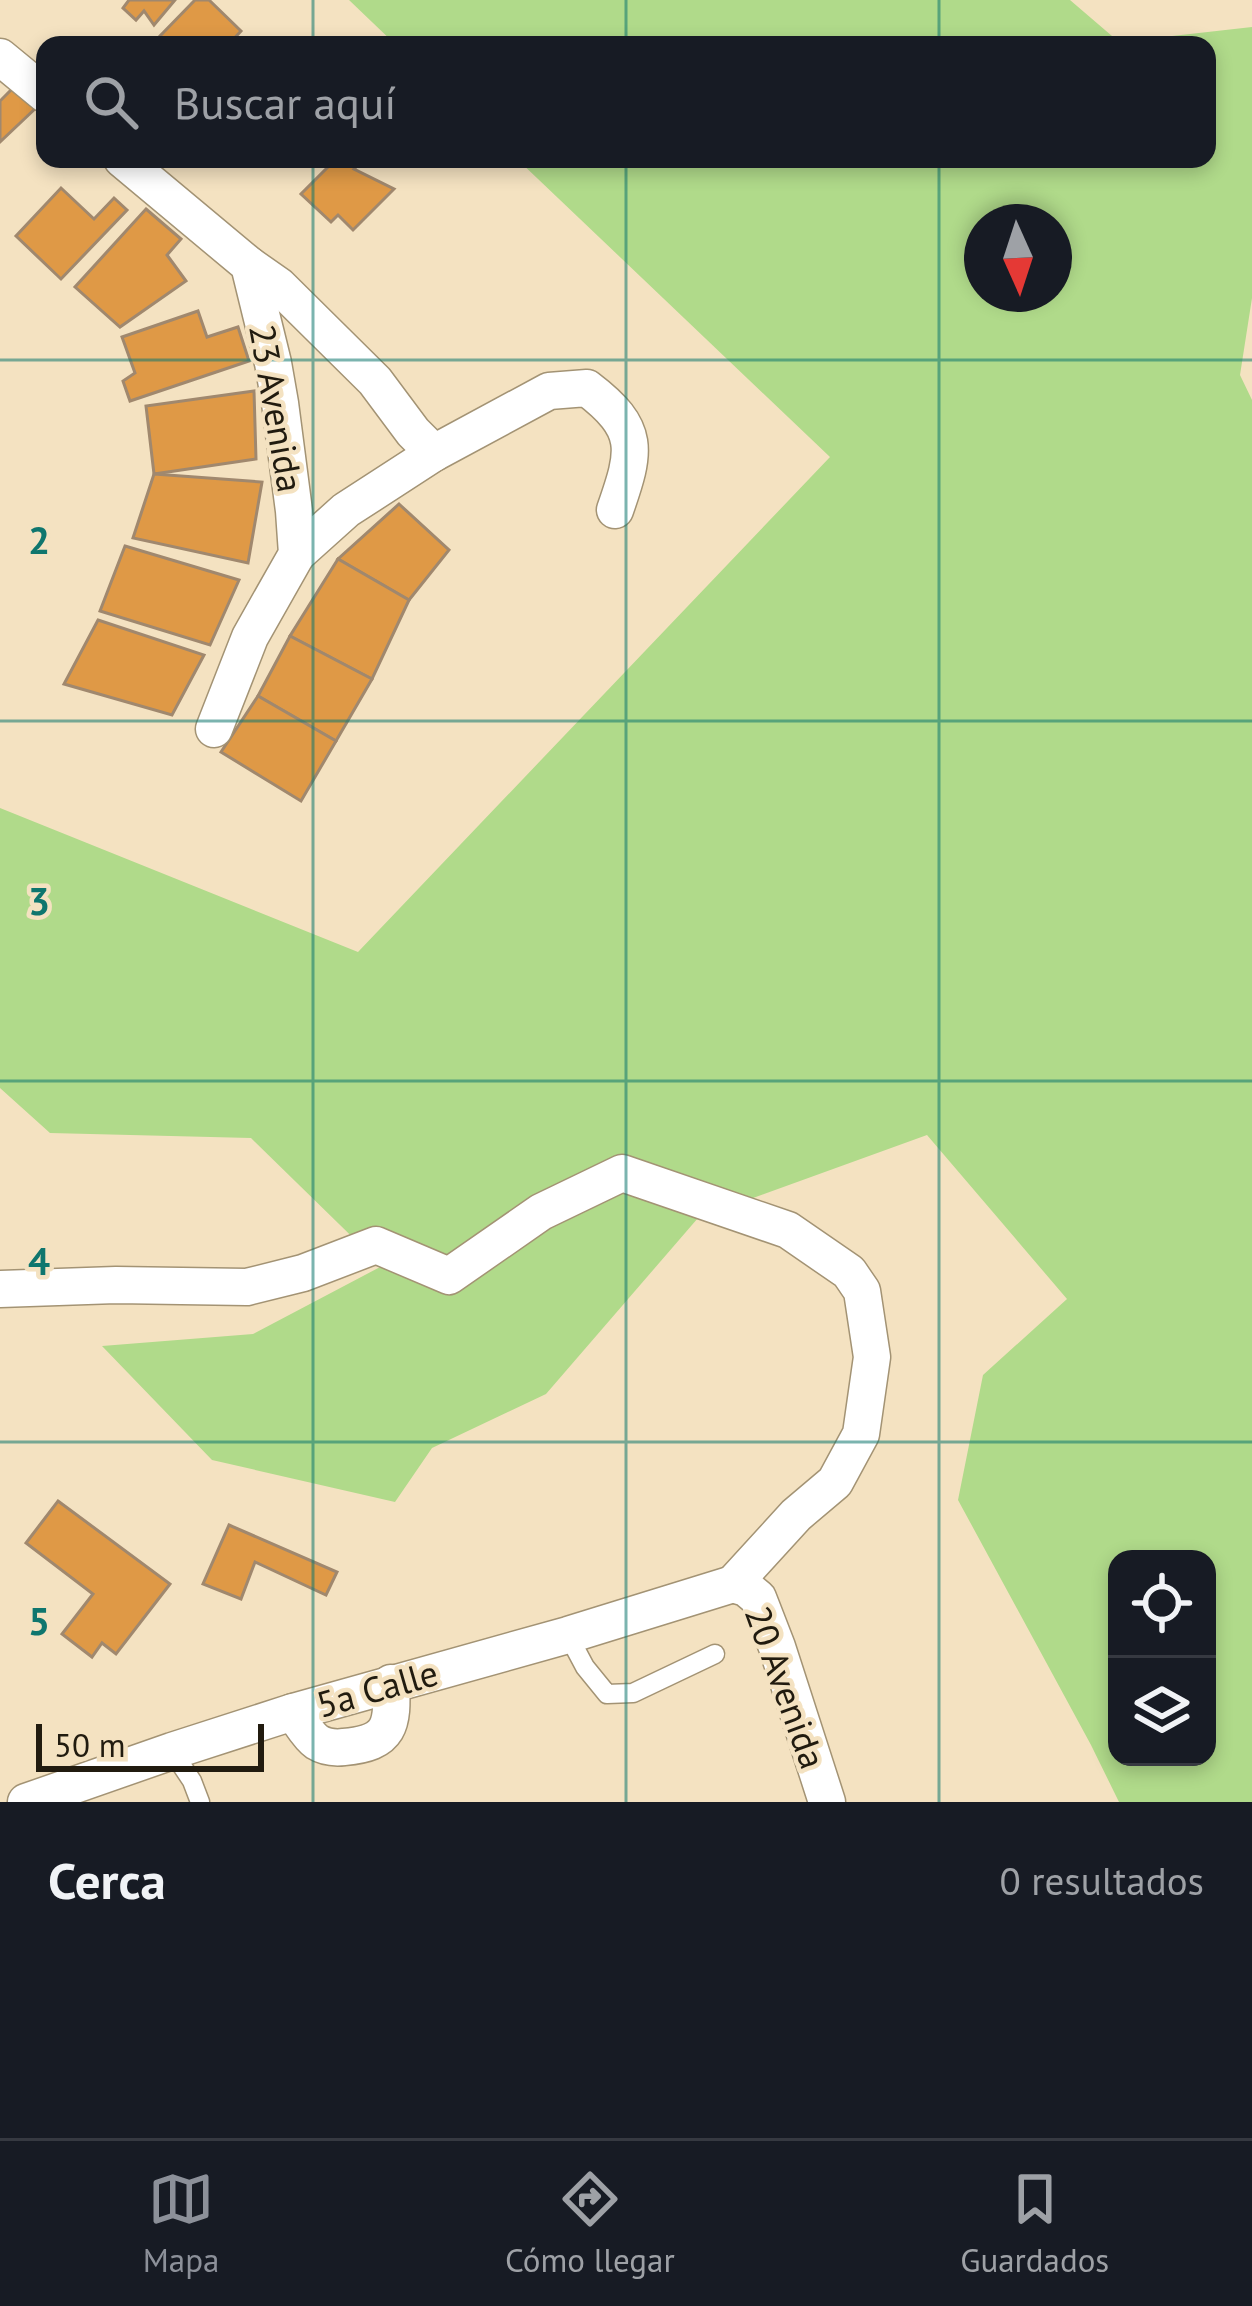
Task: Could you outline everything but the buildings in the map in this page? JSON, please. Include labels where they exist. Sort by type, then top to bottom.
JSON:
[{"type":"street","points":[[0,57],[36,87]]},
{"type":"street","name":"23 Avenida","points":[[133,168],[280,286],[375,381],[434,453]]},
{"type":"street","name":"23 Avenida","points":[[249,265],[280,403],[297,554]]},
{"type":"street","name":"23 Avenida","points":[[214,730],[250,637],[297,554],[346,510],[434,453],[550,391],[587,388],[612,406],[628,428],[631,452],[615,510]]},
{"type":"street","points":[[0,1289],[248,1287],[303,1273],[376,1245],[449,1276],[541,1212],[622,1173],[788,1230],[849,1272],[862,1291],[872,1357],[861,1434],[835,1482],[796,1515],[733,1584]]},
{"type":"street","name":"5a Calle","points":[[26,1802],[293,1712],[733,1584]]},
{"type":"street","name":"20 Avenida","points":[[733,1584],[758,1598],[827,1802]]},
{"type":"street","points":[[293,1712],[316,1742],[332,1748],[372,1743],[386,1733],[392,1717],[391,1683]]},
{"type":"lane","points":[[568,1635],[607,1694],[632,1693],[715,1654]]},
{"type":"lane","points":[[172,1750],[200,1802]]},
{"type":"green space","points":[[349,0],[1070,0],[1112,36],[387,36]]},
{"type":"green space","points":[[1252,27],[1252,298],[1240,375],[1252,400],[1252,1802],[1119,1802],[958,1500],[983,1375],[1067,1299],[927,1135],[698,1218],[546,1394],[432,1448],[395,1502],[212,1460],[102,1346],[253,1334],[382,1266],[251,1138],[50,1133],[0,1088],[0,808],[358,952],[830,457],[526,168],[1216,168],[1216,36],[1172,36]]}]
